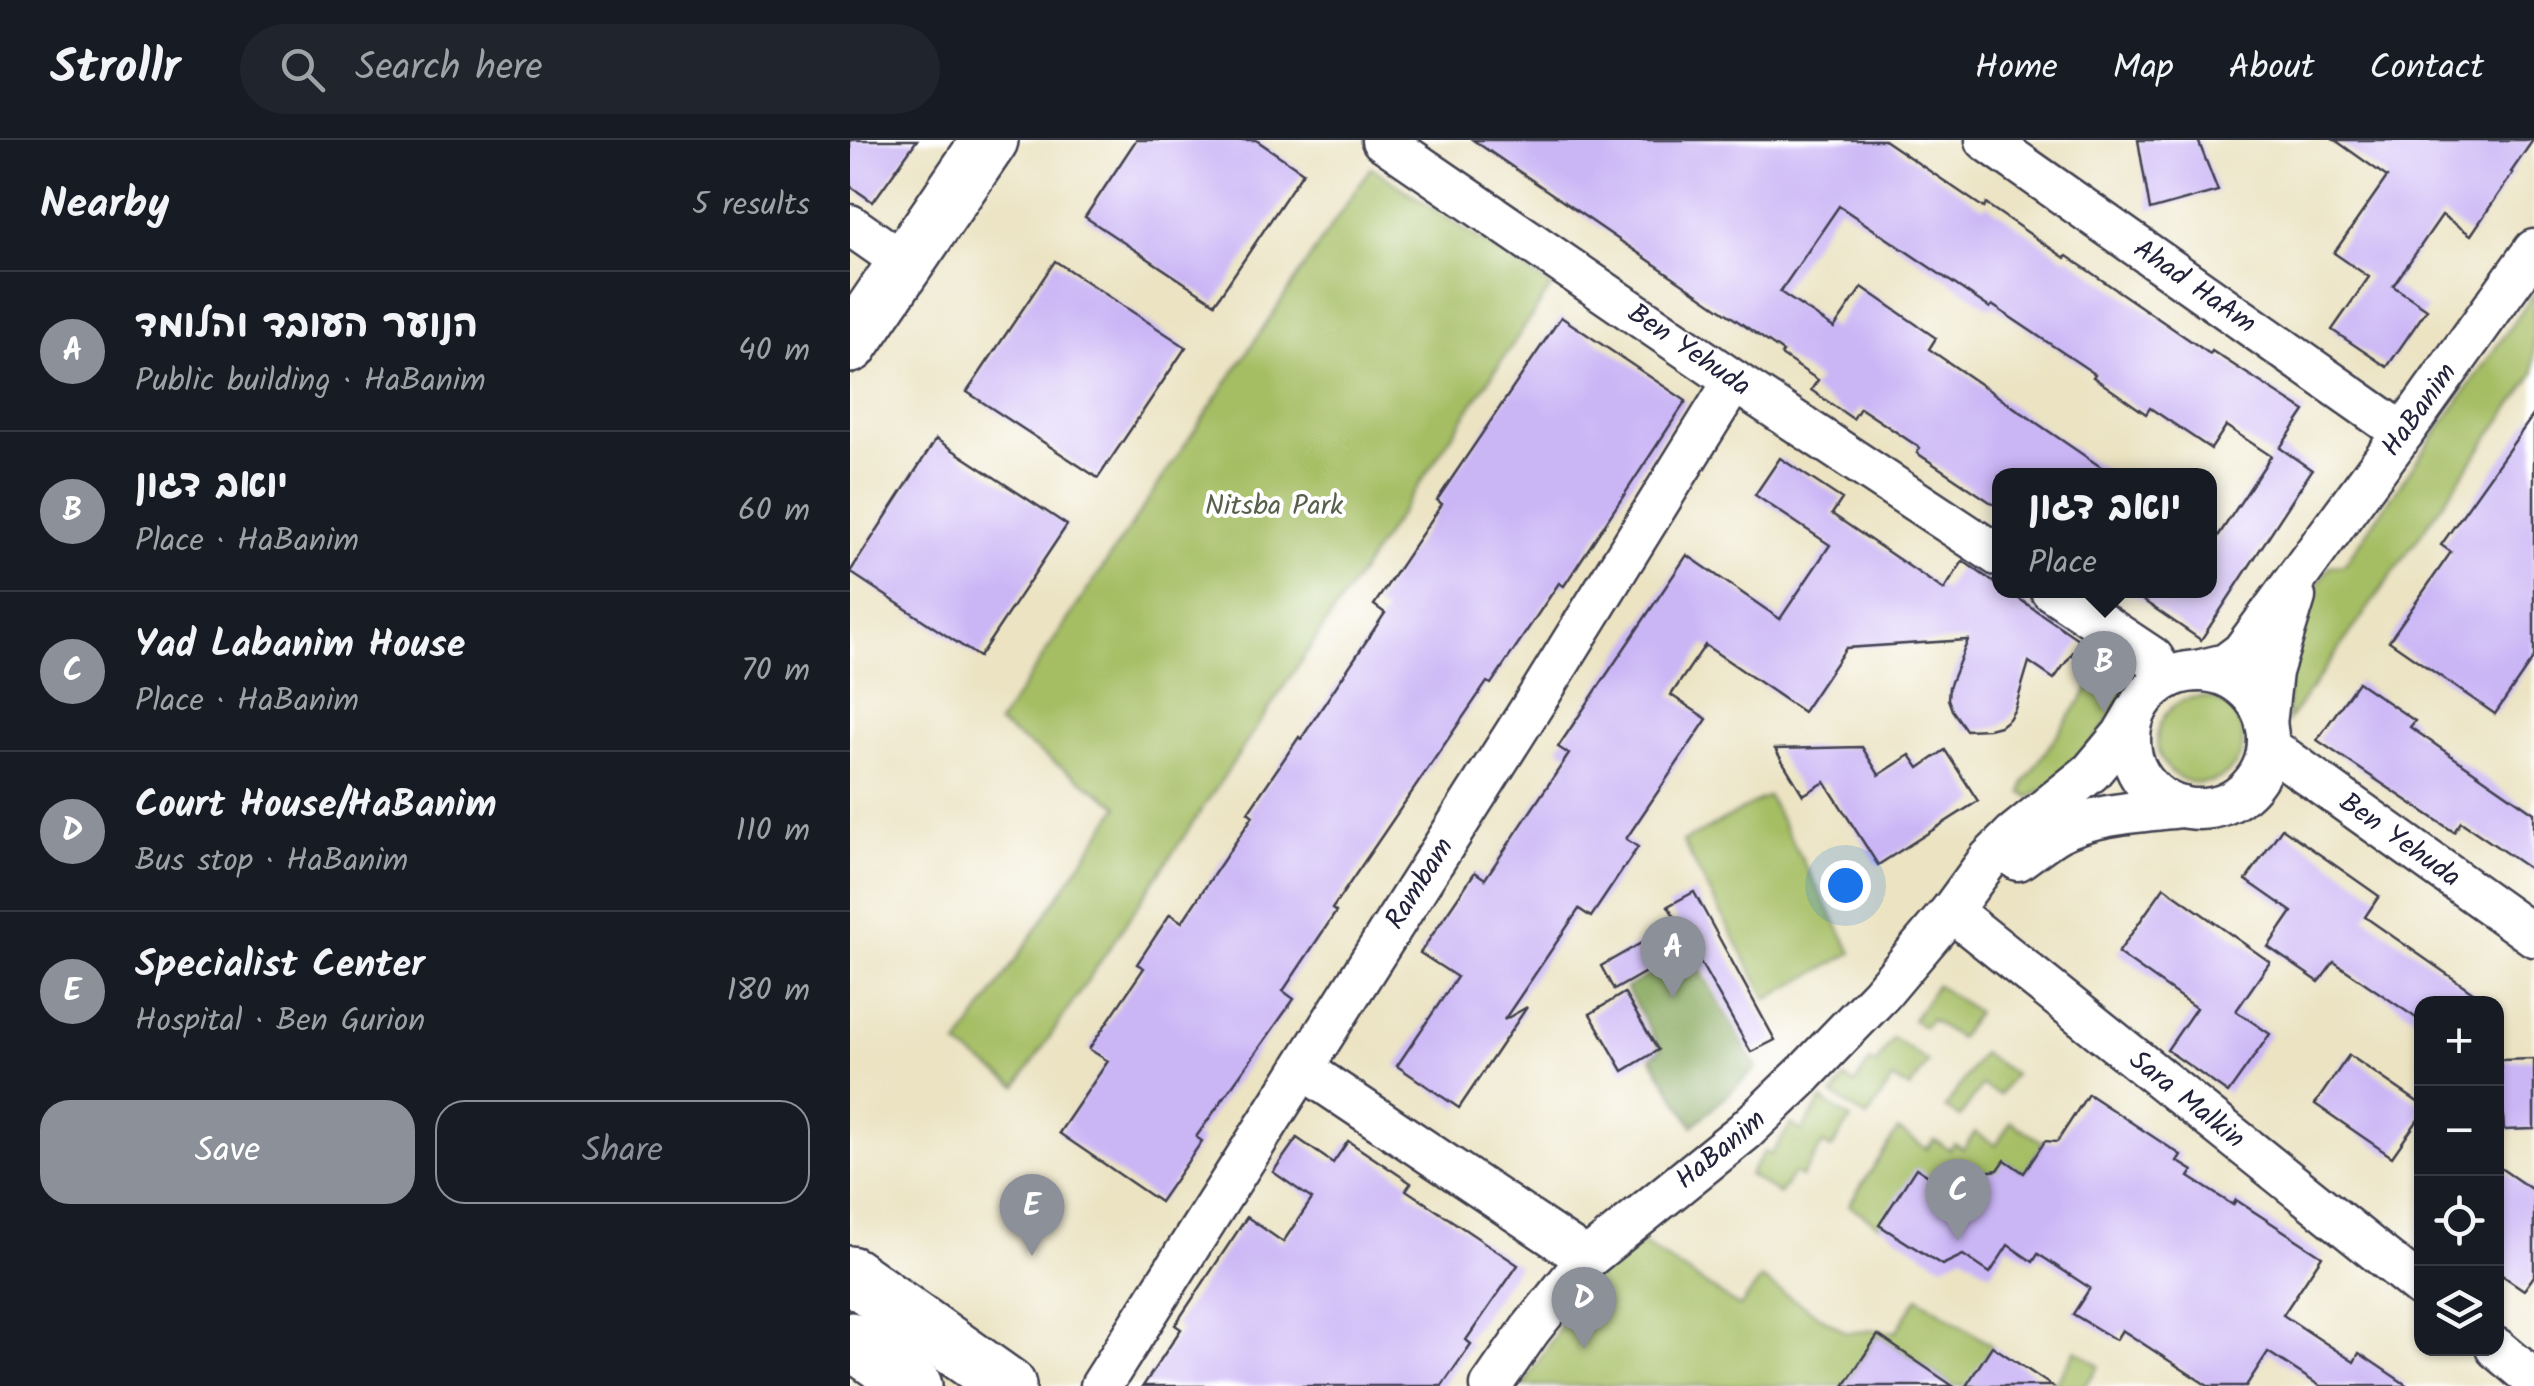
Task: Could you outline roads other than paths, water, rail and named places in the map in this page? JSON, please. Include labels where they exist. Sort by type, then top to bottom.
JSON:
[{"type":"street","points":[[850,345],[990,140]]},
{"type":"street","name":"Ben Yehuda","points":[[1382,140],[1992,551]]},
{"type":"street","name":"Ahad HaAm","points":[[1997,143],[2403,434]]},
{"type":"street","points":[[850,225],[906,264]]},
{"type":"street","name":"HaBanim","points":[[2182,675],[2226,664],[2242,652],[2534,250]]},
{"type":"street","name":"Rambam","points":[[1102,1386],[1734,381]]},
{"type":"street","name":"HaBanim","points":[[2267,735],[2272,672],[2304,570]]},
{"type":"street","points":[[2063,598],[2182,675]]},
{"type":"street","points":[[2207,671],[2227,676],[2244,687],[2258,704],[2267,735],[2263,767],[2252,786],[2235,800],[2215,808],[2193,810],[2172,805],[2140,777],[2131,756],[2129,733],[2136,711],[2148,692],[2182,675],[2207,671]]},
{"type":"street","name":"HaBanim","points":[[1492,1386],[1586,1259],[1746,1131],[1845,1032],[1951,910],[1989,858],[2091,772],[2136,711]]},
{"type":"street","name":"Ben Yehuda","points":[[2267,735],[2534,936]]},
{"type":"street","name":"HaBanim","points":[[1951,910],[2057,833],[2087,821],[2182,808]]},
{"type":"street","name":"Sara Malkin","points":[[1951,910],[2414,1282]]},
{"type":"street","points":[[1303,1069],[1586,1259]]},
{"type":"street","points":[[850,1274],[1008,1386]]},
{"type":"street","points":[[850,1340],[914,1386]]},
{"type":"street","points":[[2504,1355],[2534,1380],[2529,1386]]},
{"type":"place","name":"יואב דגון","points":[[2104,713]]},
{"type":"place","name":"הנוער העובד והלומד","points":[[1673,998]]},
{"type":"place","name":"Yad Labanim House","points":[[1958,1241]]},
{"type":"place","name":"Specialist Center","points":[[1032,1256]]},
{"type":"place","name":"Court House/HaBanim","points":[[1584,1349]]},
{"type":"park label","name":"Nitsba Park","points":[[1274,506]]}]
